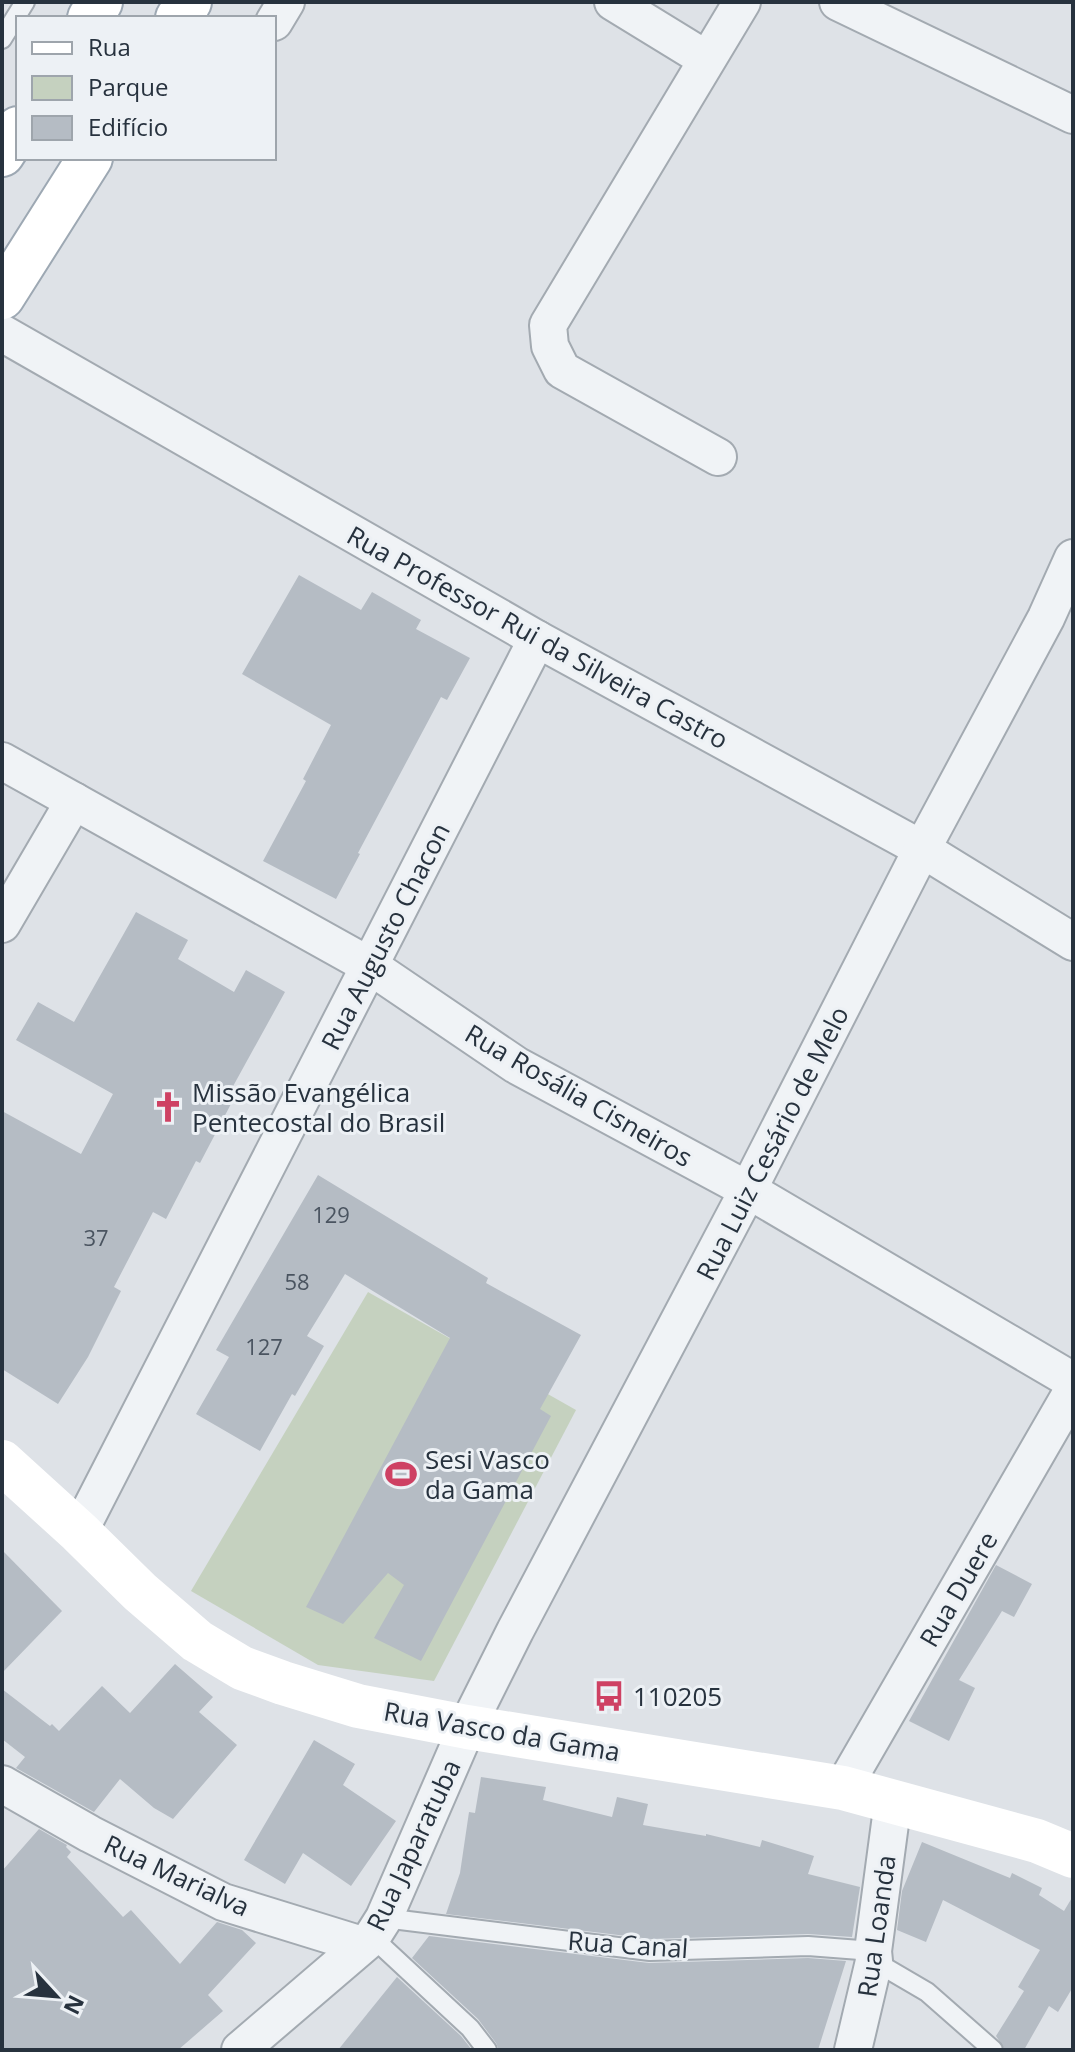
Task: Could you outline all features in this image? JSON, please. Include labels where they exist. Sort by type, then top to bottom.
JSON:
[{"type":"main road","points":[[2,154],[16,132]]},
{"type":"main road","points":[[2,297],[89,160]]},
{"type":"main road","name":"Rua Vasco da Gama","points":[[2,1462],[140,1592],[197,1641],[242,1668],[358,1706],[467,1727],[843,1788],[1037,1841],[1073,1856]]},
{"type":"street","points":[[613,2],[706,59]]},
{"type":"street","points":[[718,457],[562,370],[550,346],[548,325],[742,2]]},
{"type":"street","points":[[838,2],[1073,115]]},
{"type":"street","name":"Rua Professor Rui da Silveira Castro","points":[[2,333],[537,639],[922,849],[1073,942]]},
{"type":"street","name":"Rua Luiz Cesário de Melo","points":[[467,1727],[748,1190],[922,849],[1046,618],[1073,558]]},
{"type":"street","name":"Rua Augusto Chacon","points":[[79,1532],[537,639]]},
{"type":"street","name":"Rua Rosália Cisneiros","points":[[2,761],[370,966],[516,1065],[748,1190],[1073,1381]]},
{"type":"street","points":[[2,924],[74,801]]},
{"type":"street","name":"Rua Duere","points":[[843,1788],[1073,1390]]},
{"type":"street","name":"Rua Japaratuba","points":[[240,2050],[373,1933],[467,1727]]},
{"type":"street","name":"Rua Marialva","points":[[2,1784],[90,1834],[223,1902],[373,1933]]},
{"type":"street","name":"Rua Loanda","points":[[853,2050],[873,1956],[893,1801]]},
{"type":"lane","points":[[2,39],[16,16]]},
{"type":"lane","points":[[373,1933],[470,2028],[487,2050]]},
{"type":"lane","name":"Rua Canal","points":[[373,1933],[650,1951],[808,1946],[873,1956]]},
{"type":"lane","points":[[873,1956],[927,1992],[993,2050]]},
{"type":"green space","name":"Sesi Vasco da Gama","points":[[368,1292],[576,1410],[434,1681],[318,1665],[191,1591]]},
{"type":"building","points":[[299,575],[361,610],[372,592],[421,620],[416,629],[470,658],[447,700],[441,697],[336,899],[263,861],[306,781],[303,779],[331,725],[242,674]]},
{"type":"building","points":[[136,912],[188,940],[178,959],[234,992],[246,970],[285,992],[226,1099],[232,1102],[200,1163],[196,1161],[166,1219],[153,1212],[114,1287],[121,1291],[88,1357],[58,1404],[2,1369],[2,1111],[81,1154],[113,1094],[16,1040],[38,1002],[74,1022]]},
{"type":"building","points":[[318,1175],[488,1278],[486,1283],[581,1335],[540,1409],[551,1416],[421,1661],[374,1638],[404,1585],[388,1573],[343,1624],[306,1607],[450,1338],[345,1274],[307,1336],[324,1346],[260,1451],[196,1414],[229,1357],[216,1350]]},
{"type":"building","points":[[2,1550],[62,1611],[2,1673]]},
{"type":"building","points":[[996,1565],[1032,1584],[1014,1617],[1002,1611],[959,1680],[975,1688],[949,1741],[909,1721]]},
{"type":"building","points":[[175,1664],[213,1697],[199,1712],[237,1745],[173,1819],[154,1808],[120,1779],[94,1812],[16,1768],[25,1757],[2,1739],[2,1689],[59,1731],[102,1686],[130,1713]]},
{"type":"building","points":[[314,1740],[355,1764],[343,1785],[396,1821],[351,1886],[303,1853],[285,1884],[244,1860]]},
{"type":"building","points":[[481,1777],[546,1787],[543,1800],[612,1817],[617,1797],[648,1804],[643,1825],[706,1834],[760,1847],[762,1840],[814,1856],[808,1874],[860,1887],[852,1937],[808,1934],[651,1939],[446,1914],[460,1873],[469,1812],[475,1813]]},
{"type":"building","points":[[39,1829],[67,1845],[71,1852],[67,1857],[123,1917],[131,1910],[180,1964],[217,1922],[242,1930],[256,1943],[208,1995],[223,2011],[178,2050],[2,2050],[2,1871]]},
{"type":"building","points":[[922,1842],[1010,1878],[1012,1873],[1042,1888],[1039,1895],[1064,1911],[1073,1896],[1073,1987],[1058,2012],[1049,2006],[1024,2050],[1005,2050],[996,2036],[1024,1991],[1018,1987],[1040,1950],[943,1900],[926,1942],[897,1930],[902,1891]]},
{"type":"building","points":[[429,1936],[649,1963],[808,1958],[846,1961],[818,2050],[499,2050],[478,2019],[412,1958]]},
{"type":"building","points":[[397,1977],[461,2036],[472,2050],[338,2050]]},
{"type":"place","name":"Missão Evangélica Pentecostal do Brasil","points":[[168,1107]]},
{"type":"place","name":"Sesi Vasco da Gama","points":[[401,1474]]},
{"type":"place","name":"110205","points":[[609,1696]]}]
